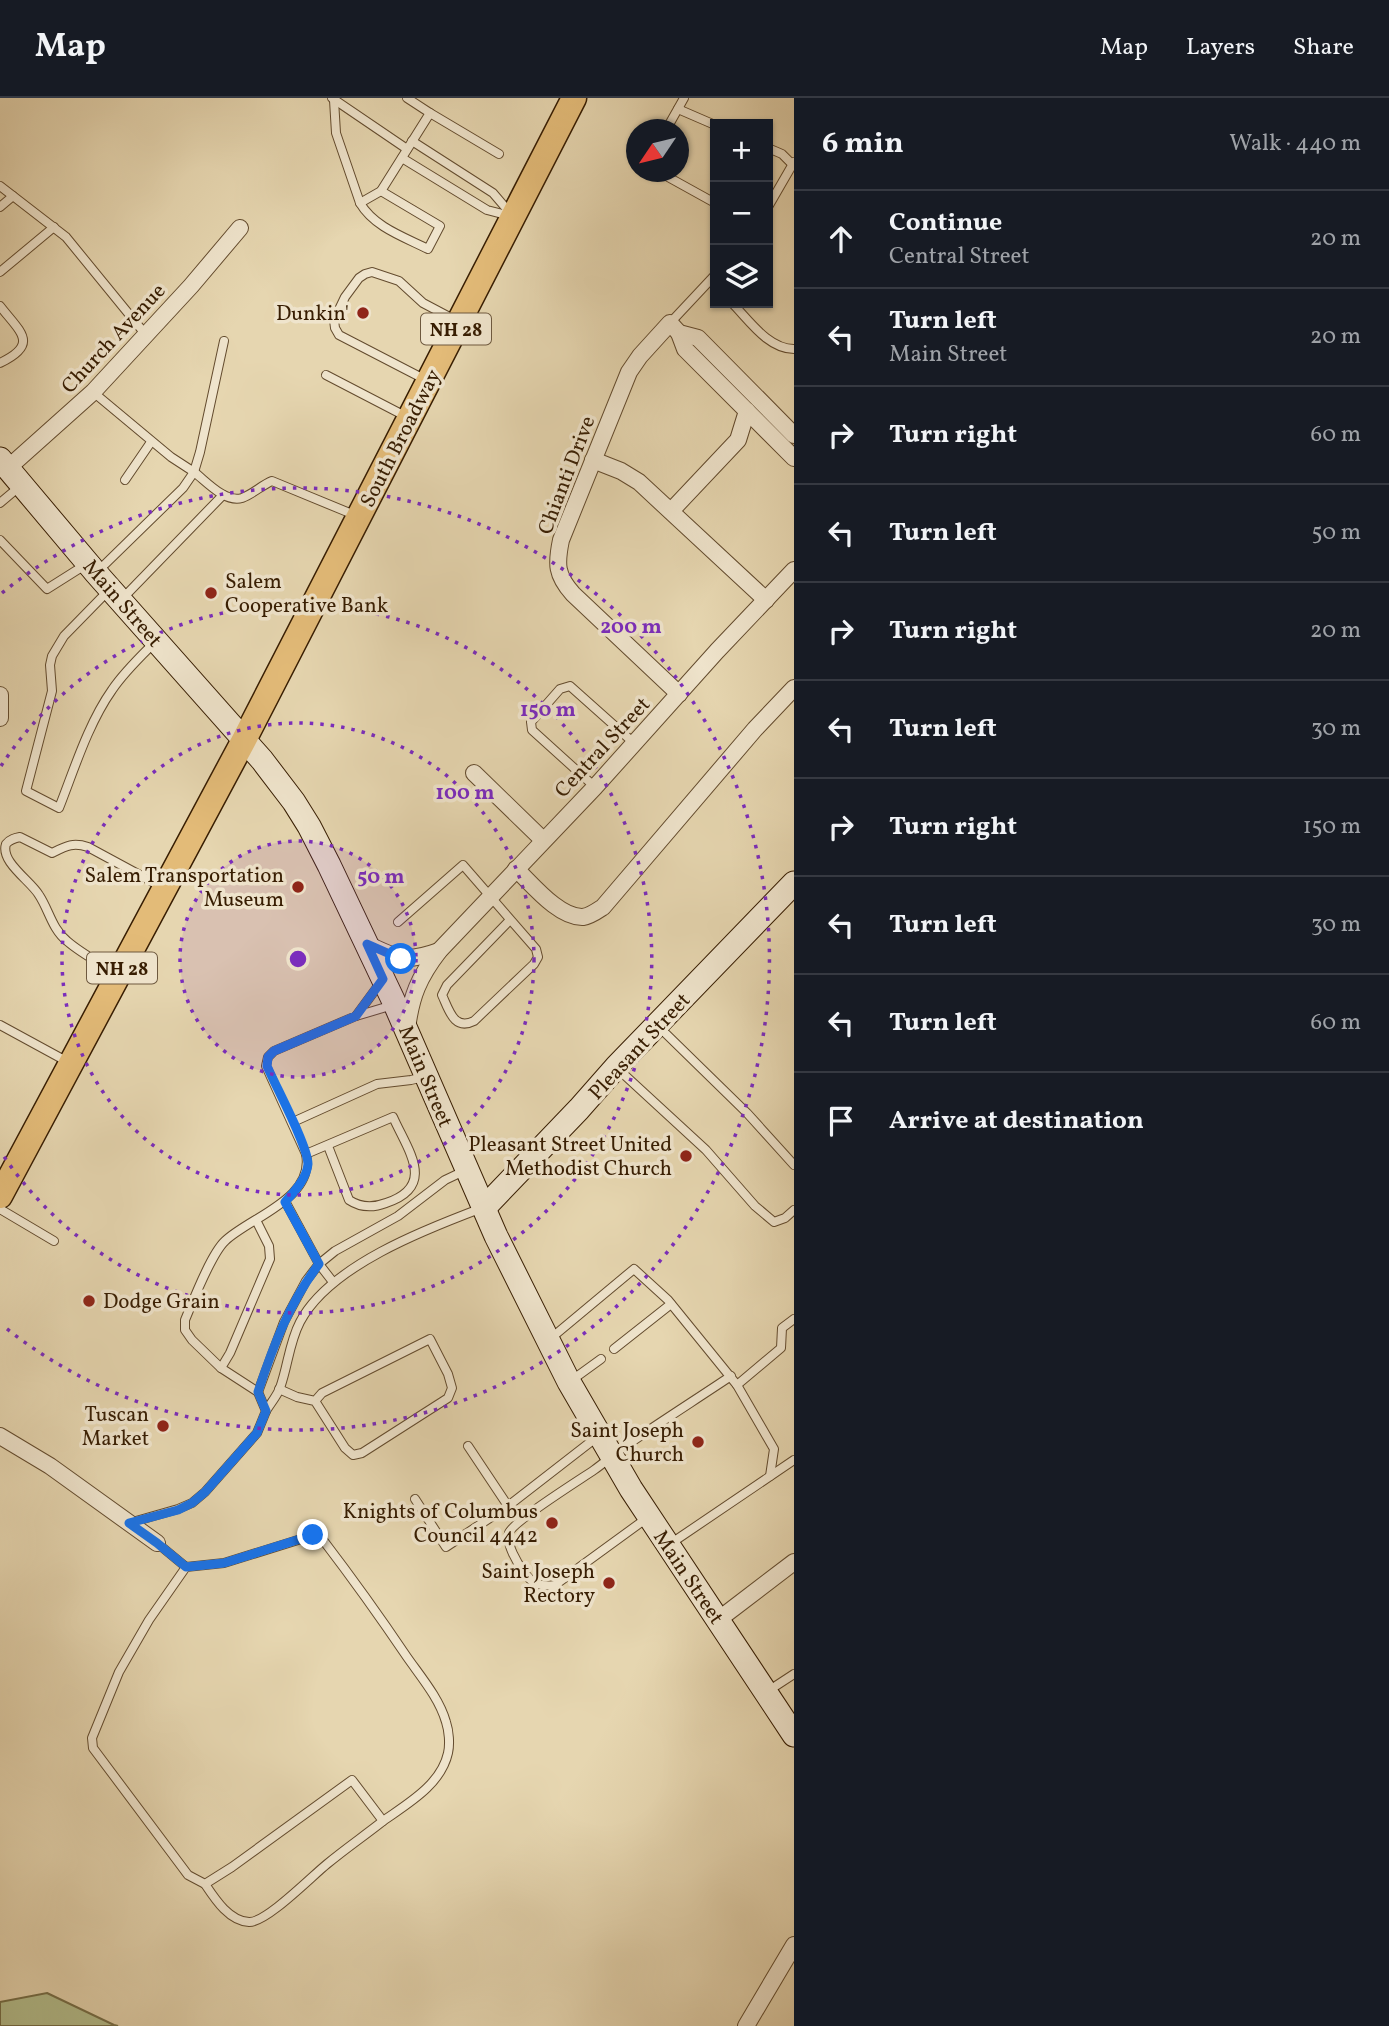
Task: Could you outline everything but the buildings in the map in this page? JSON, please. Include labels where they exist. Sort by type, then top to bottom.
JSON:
[{"type":"main road","name":"South Broadway","points":[[244,740],[574,98]]},
{"type":"main road","name":"Main Street","points":[[10,471],[281,783],[309,826],[395,1004],[484,1208],[547,1341],[649,1517],[794,1734]]},
{"type":"main road","name":"NH 28","points":[[0,1196],[244,740]]},
{"type":"main road","name":"Pleasant Street","points":[[484,1208],[794,883]]},
{"type":"street","name":"Church Avenue","points":[[10,471],[93,392],[240,228]]},
{"type":"street","points":[[675,328],[685,349],[794,458]]},
{"type":"street","points":[[675,328],[698,338],[794,435]]},
{"type":"street","name":"Chianti Drive","points":[[675,328],[640,356],[629,372],[561,540],[558,568],[562,582],[679,694]]},
{"type":"street","points":[[671,511],[738,440],[747,411]]},
{"type":"street","points":[[738,440],[767,431]]},
{"type":"street","points":[[593,460],[621,471],[639,482],[766,600]]},
{"type":"street","name":"Central Street","points":[[407,1031],[410,1004],[417,985],[439,951],[595,787],[794,570]]},
{"type":"street","points":[[516,869],[559,909],[573,916],[586,917],[603,907],[755,729],[794,688]]},
{"type":"street","points":[[0,695],[0,718]]},
{"type":"street","points":[[474,773],[543,840]]},
{"type":"street","points":[[367,944],[401,959],[423,957],[439,951]]},
{"type":"street","points":[[0,1436],[50,1466],[157,1543]]},
{"type":"street","points":[[718,1620],[794,1562]]},
{"type":"street","points":[[746,2026],[794,1945]]},
{"type":"lane","points":[[407,98],[499,154]]},
{"type":"lane","points":[[672,119],[684,98]]},
{"type":"lane","points":[[333,99],[493,193],[513,216]]},
{"type":"lane","points":[[333,99],[336,133],[360,203],[378,223],[428,249],[440,226],[381,191]]},
{"type":"lane","points":[[678,109],[710,123]]},
{"type":"lane","points":[[360,203],[381,191],[430,113]]},
{"type":"lane","points":[[773,150],[793,163],[773,198]]},
{"type":"lane","points":[[402,158],[488,210],[513,216]]},
{"type":"lane","points":[[677,182],[710,200]]},
{"type":"lane","points":[[0,186],[66,237],[146,335]]},
{"type":"lane","points":[[0,207],[13,196]]},
{"type":"lane","points":[[0,272],[54,227]]},
{"type":"lane","points":[[429,382],[339,335],[334,320],[345,298],[359,278],[372,272],[399,281],[423,303],[459,323]]},
{"type":"lane","points":[[675,328],[710,286]]},
{"type":"lane","points":[[0,306],[24,337],[24,345],[0,363]]},
{"type":"lane","points":[[737,308],[774,344],[784,349],[794,349]]},
{"type":"lane","points":[[156,641],[120,678],[97,715],[59,808],[26,791],[51,691],[52,656],[103,581],[194,472],[224,341]]},
{"type":"lane","points":[[326,375],[410,418]]},
{"type":"lane","points":[[93,392],[152,442],[223,495],[242,498],[272,481],[360,517]]},
{"type":"lane","points":[[125,480],[152,442]]},
{"type":"lane","points":[[0,503],[10,471]]},
{"type":"lane","points":[[0,540],[47,589],[103,581],[223,495]]},
{"type":"lane","points":[[595,787],[532,730],[531,722],[560,689],[570,687],[635,744]]},
{"type":"lane","points":[[118,975],[59,934],[33,886],[7,863],[5,846],[20,836],[52,853],[65,846],[79,844],[164,888]]},
{"type":"lane","points":[[398,922],[464,865],[536,949],[538,957],[534,964],[474,1021],[467,1024],[459,1024],[452,1018],[442,995],[447,985],[510,920]]},
{"type":"lane","points":[[356,1016],[383,979]]},
{"type":"lane","points":[[266,1411],[258,1392],[222,1368],[192,1340],[185,1330],[185,1320],[217,1252],[225,1241],[285,1202],[306,1171],[306,1154],[267,1066],[268,1057],[274,1051],[356,1016],[395,1004]]},
{"type":"lane","points":[[0,1025],[71,1063]]},
{"type":"lane","points":[[657,1025],[747,1113],[794,1165]]},
{"type":"lane","points":[[616,1067],[706,1150],[762,1213],[774,1222],[794,1210]]},
{"type":"lane","points":[[293,1122],[377,1084],[427,1076]]},
{"type":"lane","points":[[306,1154],[393,1117],[415,1166],[413,1185],[407,1193],[393,1201],[366,1207],[357,1205],[349,1200],[328,1146]]},
{"type":"lane","points":[[258,1392],[284,1322],[306,1281],[319,1264],[335,1251],[398,1216],[445,1180],[467,1169]]},
{"type":"lane","points":[[285,1202],[319,1264],[333,1282]]},
{"type":"lane","points":[[129,1523],[178,1510],[192,1503],[214,1483],[257,1433],[279,1389],[290,1344],[300,1322],[310,1305],[333,1282],[398,1244],[441,1223],[484,1208]]},
{"type":"lane","points":[[0,1209],[54,1241]]},
{"type":"lane","points":[[222,1368],[270,1259],[269,1247],[256,1220]]},
{"type":"lane","points":[[547,1341],[634,1269],[671,1304],[737,1385],[774,1449],[771,1476]]},
{"type":"lane","points":[[614,1349],[671,1304]]},
{"type":"lane","points":[[737,1385],[781,1348],[782,1328],[794,1319]]},
{"type":"lane","points":[[279,1389],[315,1401],[345,1448],[354,1455],[362,1454],[448,1398],[452,1388],[430,1339],[322,1393],[315,1401]]},
{"type":"lane","points":[[569,1382],[601,1359]]},
{"type":"lane","points":[[649,1517],[555,1585],[544,1587],[530,1580],[509,1542],[511,1528],[730,1376]]},
{"type":"lane","points":[[415,1499],[446,1548],[508,1506],[600,1435]]},
{"type":"lane","points":[[468,1446],[508,1506]]},
{"type":"lane","points":[[668,1545],[794,1460]]},
{"type":"lane","points":[[157,1543],[186,1567],[224,1563],[313,1535],[323,1540],[430,1690],[446,1720],[449,1752],[435,1780],[419,1796],[327,1864],[289,1898],[259,1920],[250,1922],[237,1918],[223,1908],[205,1884],[188,1875],[93,1748],[92,1738],[119,1672],[149,1620],[186,1567]]},
{"type":"lane","points":[[766,1693],[794,1674]]},
{"type":"lane","points":[[205,1884],[352,1780],[383,1821]]},
{"type":"green space","points":[[47,1993],[118,2026],[0,2026],[0,2002]]},
{"type":"place","name":"Dunkin'","points":[[363,313]]},
{"type":"place","name":"Salem Cooperative Bank","points":[[211,593]]},
{"type":"place","name":"Salem Transportation Museum","points":[[298,887]]},
{"type":"place","name":"Pleasant Street United Methodist Church","points":[[686,1156]]},
{"type":"place","name":"Dodge Grain","points":[[89,1301]]},
{"type":"place","name":"Tuscan Market","points":[[163,1426]]},
{"type":"place","name":"Saint Joseph Church","points":[[698,1442]]},
{"type":"place","name":"Knights of Columbus Council 4442","points":[[552,1523]]},
{"type":"place","name":"Saint Joseph Rectory","points":[[609,1583]]},
{"type":"route","points":[[313,1535],[224,1563],[186,1567],[129,1523],[178,1510],[192,1503],[257,1433],[266,1411],[258,1392],[272,1352],[284,1322],[306,1281],[319,1264],[285,1202],[300,1183],[308,1163],[293,1122],[267,1066],[268,1057],[274,1051],[356,1016],[383,979],[367,944],[401,959]]}]
